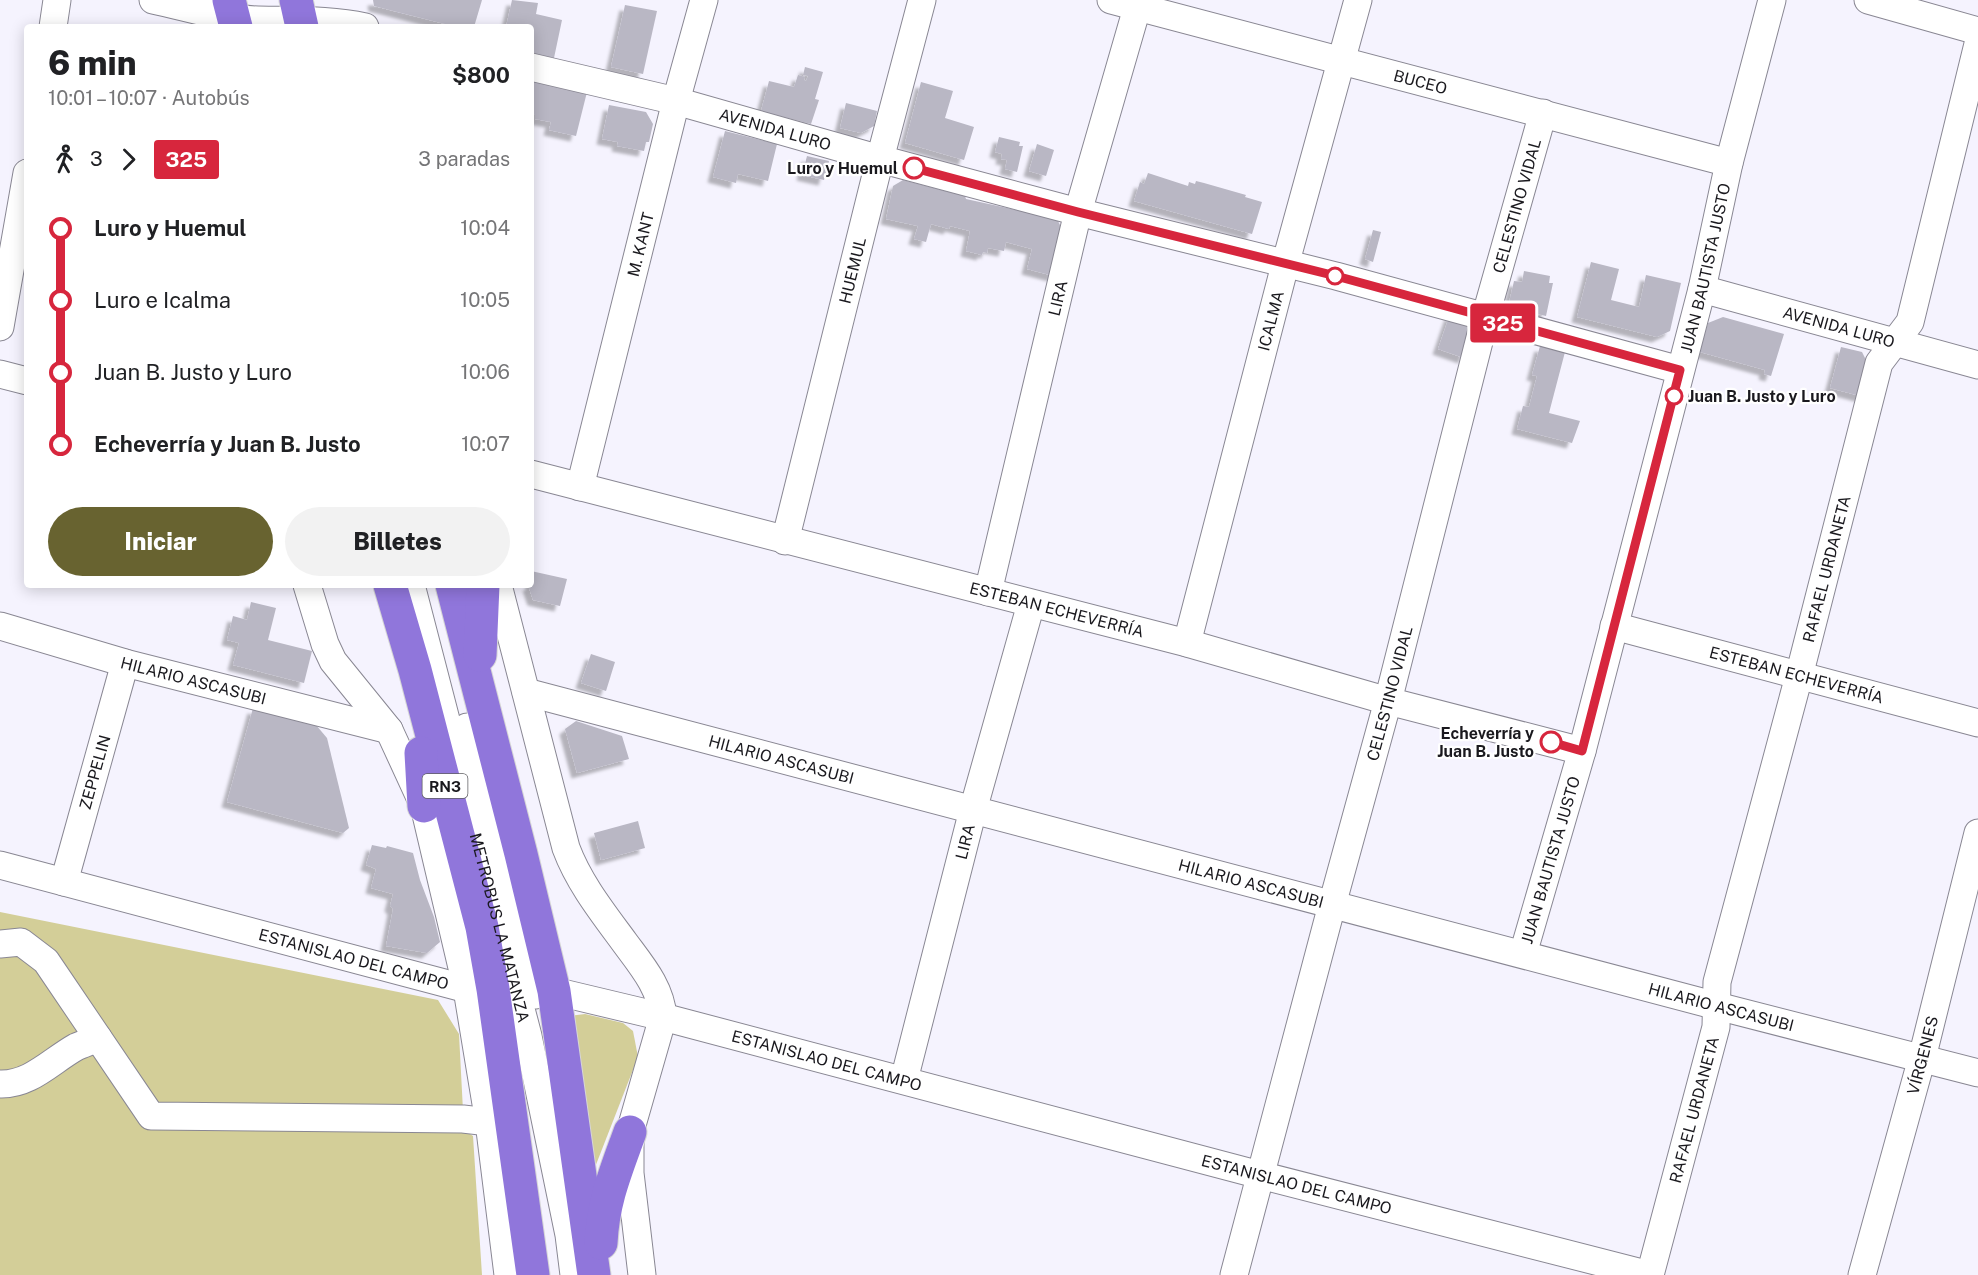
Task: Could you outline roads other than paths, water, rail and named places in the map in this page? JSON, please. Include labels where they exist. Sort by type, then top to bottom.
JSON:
[{"type":"highway","name":"RN3","points":[[391,588],[415,670],[482,927],[513,989],[594,1275]]},
{"type":"highway","name":"RN3","points":[[453,588],[537,923],[513,989],[533,1275]]},
{"type":"highway","points":[[478,687],[483,588]]},
{"type":"highway","points":[[415,670],[424,806]]},
{"type":"highway","points":[[601,1275],[602,1225],[608,1190],[630,1132]]},
{"type":"street","points":[[53,24],[57,0]]},
{"type":"street","name":"M. KANT","points":[[580,487],[676,101],[704,0]]},
{"type":"street","name":"HUEMUL","points":[[785,541],[922,0]]},
{"type":"street","name":"BUCEO","points":[[1111,0],[1729,164]]},
{"type":"street","name":"ICALMA","points":[[1187,643],[1285,265],[1358,0]]},
{"type":"street","name":"JUAN BAUTISTA JUSTO","points":[[1523,954],[1582,751],[1702,289],[1729,164],[1772,0]]},
{"type":"street","points":[[1868,0],[1978,31]]},
{"type":"street","points":[[161,7],[353,19]]},
{"type":"street","name":"LIRA","points":[[988,592],[1078,212],[1137,8]]},
{"type":"street","name":"RAFAEL URDANETA","points":[[1650,1275],[1716,1028],[1717,982],[1799,676],[1879,363],[1910,322],[1978,44]]},
{"type":"street","name":"AVENIDA LURO","points":[[534,68],[676,101],[880,159],[1078,212],[1336,276],[1680,370]]},
{"type":"street","name":"CELESTINO VIDAL","points":[[1234,1275],[1388,701],[1485,318],[1543,113]]},
{"type":"street","points":[[0,327],[24,190]]},
{"type":"street","name":"AVENIDA LURO","points":[[1702,289],[1978,365]]},
{"type":"street","points":[[0,374],[24,380]]},
{"type":"street","name":"ESTEBAN ECHEVERRÍA","points":[[534,475],[1187,643],[1388,701],[1582,751]]},
{"type":"street","points":[[308,588],[333,662],[389,730],[513,989],[489,1122],[508,1275]]},
{"type":"street","name":"METROBUS LA MATANZA","points":[[412,588],[513,989],[578,1275]]},
{"type":"street","name":"METROBUS LA MATANZA","points":[[430,588],[506,866],[513,989],[528,1036],[569,1234],[574,1275]]},
{"type":"street","points":[[499,588],[566,848],[573,867],[658,992],[662,1004],[663,1017],[630,1132],[631,1184],[642,1275]]},
{"type":"street","name":"LIRA","points":[[904,1080],[973,810],[1030,604]]},
{"type":"street","name":"HILARIO ASCASUBI","points":[[0,626],[125,663],[389,730]]},
{"type":"street","name":"ESTEBAN ECHEVERRÍA","points":[[1614,626],[1978,723]]},
{"type":"street","name":"ZEPPELIN","points":[[64,882],[125,663]]},
{"type":"street","name":"HILARIO ASCASUBI","points":[[526,692],[1978,1073]]},
{"type":"street","name":"VÍRGENES","points":[[1862,1275],[1922,1058],[1978,833]]},
{"type":"street","name":"ESTANISLAO DEL CAMPO","points":[[0,865],[513,989],[663,1017],[1260,1175],[1650,1275]]},
{"type":"street","points":[[0,944],[21,942],[46,962],[151,1116],[463,1119],[489,1122]]},
{"type":"street","points":[[0,1084],[12,1085],[31,1077],[76,1047],[98,1038]]},
{"type":"place","name":"Luro y Huemul","points":[[914,168]]},
{"type":"place","name":"Juan B. Justo y Luro","points":[[1674,396]]},
{"type":"place","name":"Echeverría y Juan B. Justo","points":[[1551,742]]}]
